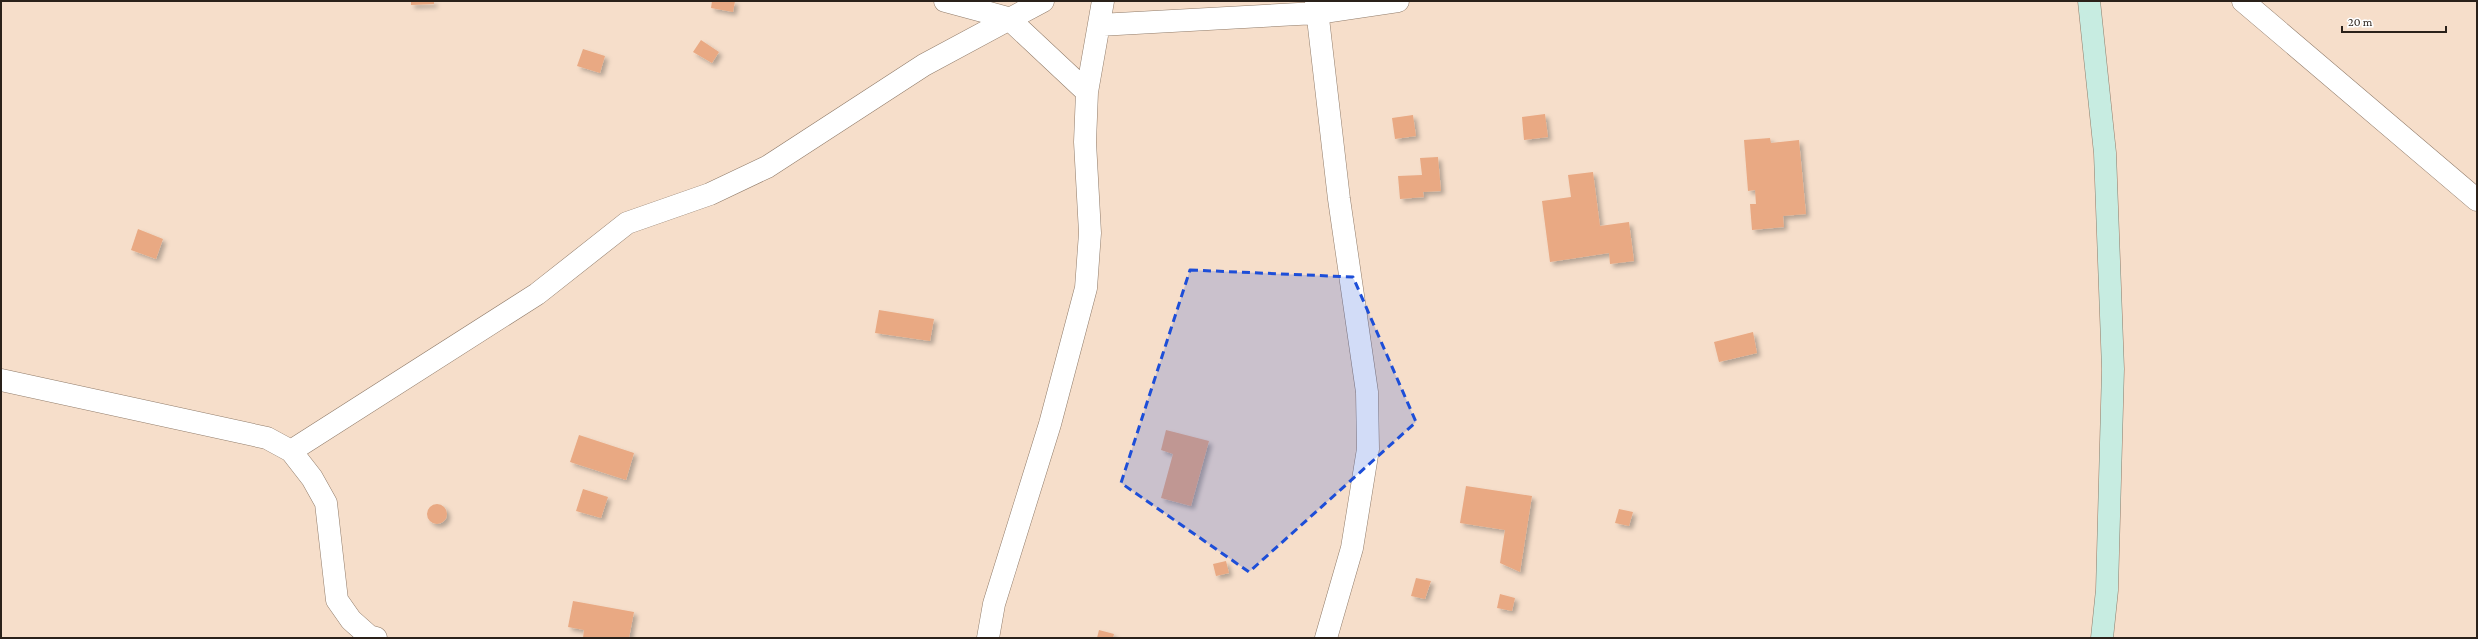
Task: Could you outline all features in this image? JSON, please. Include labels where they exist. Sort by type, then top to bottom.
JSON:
[{"type":"street","points":[[945,1],[1008,18],[1087,92]]},
{"type":"street","points":[[291,451],[537,294],[627,223],[710,194],[766,167],[924,65],[1008,18],[1044,1]]},
{"type":"street","points":[[988,638],[994,604],[1050,424],[1086,288],[1090,233],[1085,142],[1087,92],[1103,1]]},
{"type":"street","points":[[1098,25],[1398,1]]},
{"type":"street","points":[[2089,1],[2105,153],[2113,369],[2106,590],[2102,638]]},
{"type":"street","points":[[2243,1],[2477,200]]},
{"type":"street","points":[[1317,7],[1340,207],[1367,406],[1368,449],[1352,548],[1326,638]]},
{"type":"street","points":[[1,380],[267,438],[291,451],[312,478],[326,503],[337,600],[352,620],[369,636],[376,638]]},
{"type":"highlighted area","points":[[1190,270],[1353,277],[1416,422],[1249,572],[1121,483]]},
{"type":"building","points":[[411,1],[434,1],[434,4],[411,5]]},
{"type":"building","points":[[712,1],[735,1],[733,12],[711,8]]},
{"type":"building","points":[[701,40],[719,52],[712,63],[693,52]]},
{"type":"building","points":[[583,49],[605,56],[600,73],[577,66]]},
{"type":"building","points":[[1545,114],[1548,137],[1524,140],[1522,117]]},
{"type":"building","points":[[1413,115],[1416,136],[1395,139],[1392,118]]},
{"type":"building","points":[[1770,138],[1771,143],[1799,140],[1806,214],[1783,216],[1784,227],[1752,230],[1750,204],[1756,204],[1755,190],[1748,191],[1744,140]]},
{"type":"building","points":[[1438,157],[1441,191],[1423,192],[1424,197],[1400,199],[1398,176],[1422,175],[1420,158]]},
{"type":"building","points":[[1593,172],[1600,226],[1629,222],[1634,261],[1610,264],[1609,253],[1550,262],[1542,201],[1571,197],[1568,175]]},
{"type":"building","points":[[138,229],[163,239],[156,259],[131,250]]},
{"type":"building","points":[[879,310],[934,319],[930,341],[875,333]]},
{"type":"building","points":[[1753,332],[1757,353],[1719,362],[1714,342]]},
{"type":"building","points":[[1166,430],[1209,441],[1191,506],[1161,498],[1173,454],[1161,450]]},
{"type":"building","points":[[579,435],[634,453],[626,480],[570,462]]},
{"type":"building","points":[[1466,486],[1532,496],[1520,572],[1500,563],[1505,530],[1460,523]]},
{"type":"building","points":[[583,489],[608,497],[601,518],[576,511]]},
{"type":"building","points":[[437,504],[444,507],[447,514],[444,521],[437,524],[430,521],[427,514],[430,507]]},
{"type":"building","points":[[1619,509],[1633,512],[1629,526],[1615,523]]},
{"type":"building","points":[[1226,561],[1229,573],[1216,576],[1213,564]]},
{"type":"building","points":[[1416,578],[1431,581],[1425,599],[1411,596]]},
{"type":"building","points":[[1500,594],[1515,598],[1512,611],[1497,608]]},
{"type":"building","points":[[573,601],[634,612],[629,638],[583,638],[584,630],[568,627]]},
{"type":"building","points":[[1099,630],[1114,634],[1113,638],[1097,638]]}]
